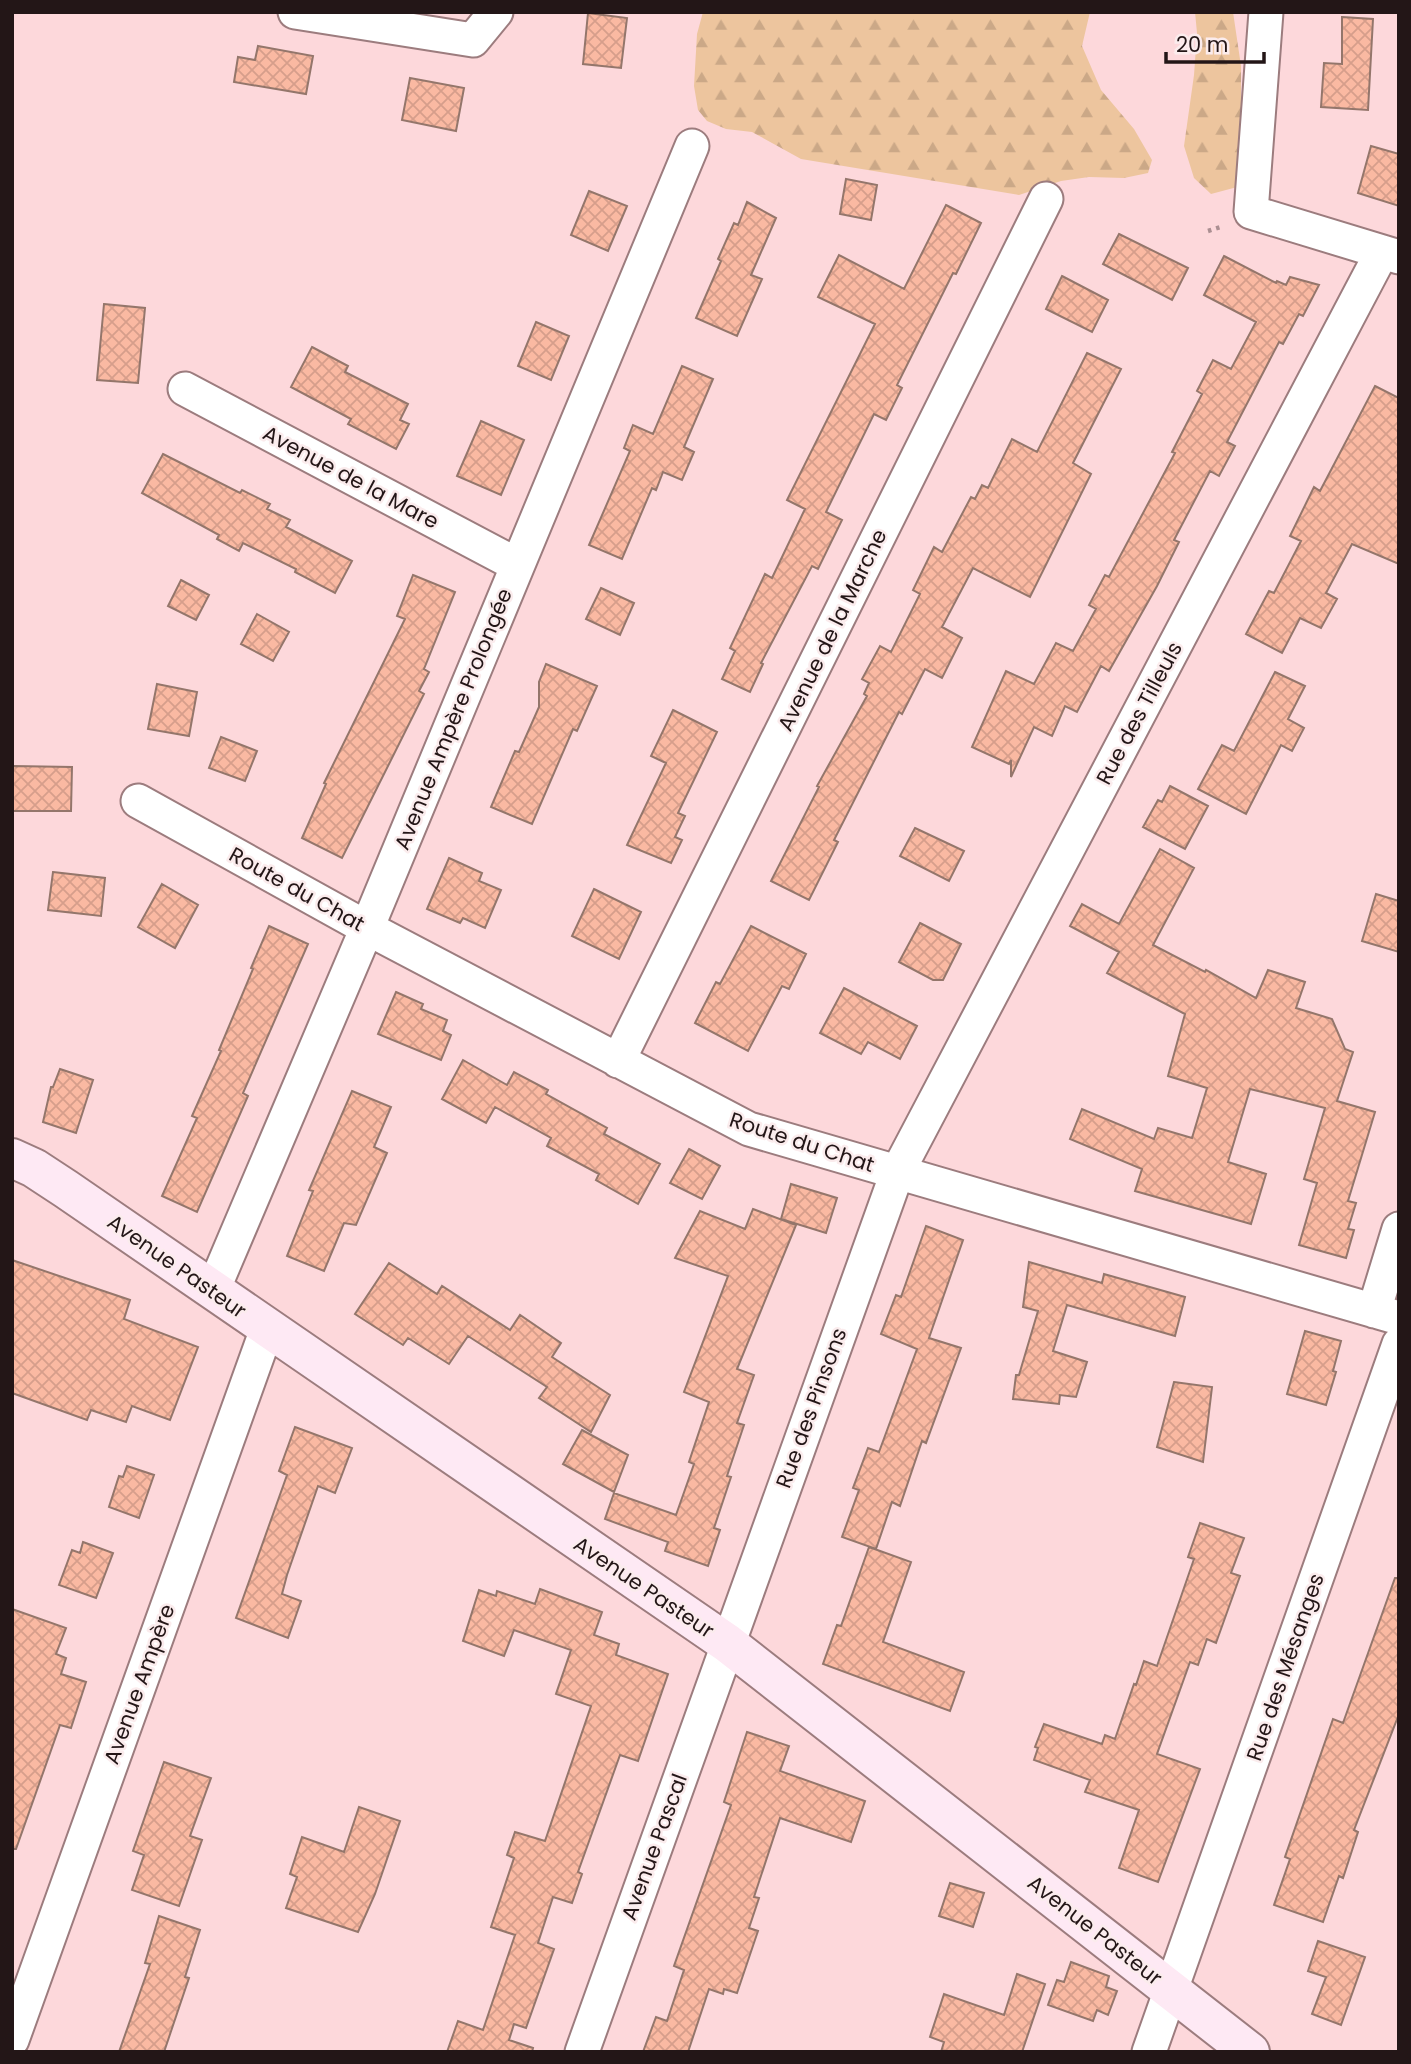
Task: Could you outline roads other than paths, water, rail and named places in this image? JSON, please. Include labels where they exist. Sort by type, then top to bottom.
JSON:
[{"type":"street","points":[[295,12],[473,40],[496,12]]},
{"type":"street","points":[[1266,12],[1251,212],[1390,254]]},
{"type":"street","name":"Avenue Ampère Prolongée","points":[[212,1290],[367,928],[692,146]]},
{"type":"street","name":"Avenue de la Marche","points":[[618,1061],[1046,199]]},
{"type":"street","name":"Rue des Tilleuls","points":[[897,1173],[1390,254]]},
{"type":"street","name":"Avenue de la Mare","points":[[185,389],[517,565]]},
{"type":"street","name":"Route du Chat","points":[[138,801],[367,928],[749,1129],[1386,1314]]},
{"type":"street","name":"Avenue Pasteur","points":[[12,1158],[34,1168],[66,1189],[727,1643],[1250,2052]]},
{"type":"street","name":"Rue des Pinsons","points":[[727,1643],[897,1173]]},
{"type":"street","points":[[1386,1314],[1399,1229]]},
{"type":"street","name":"Avenue Ampère","points":[[12,2040],[267,1329]]},
{"type":"street","name":"Rue des Mésanges","points":[[1149,2052],[1399,1344]]},
{"type":"street","name":"Avenue Pascal","points":[[582,2052],[727,1643]]}]
